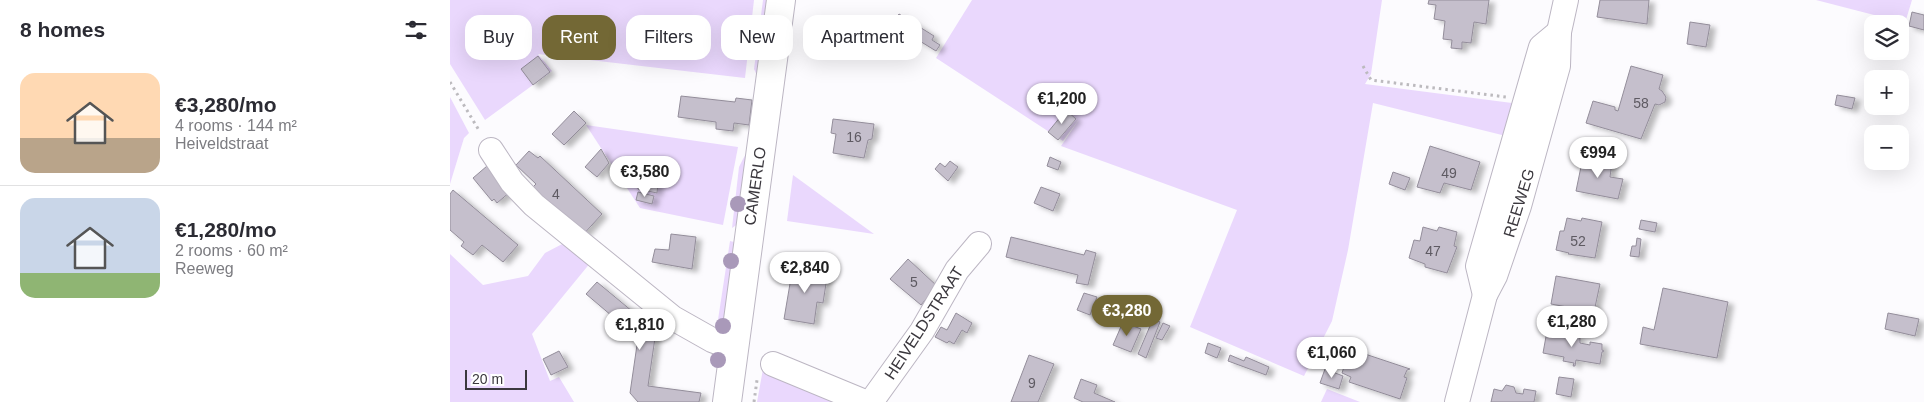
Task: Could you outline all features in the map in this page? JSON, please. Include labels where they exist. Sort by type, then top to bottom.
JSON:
[{"type":"main road","name":"CAMERLO","points":[[726,402],[781,0]]},
{"type":"street","name":"REEWEG","points":[[1457,402],[1485,295],[1495,276],[1519,206],[1558,66],[1559,32],[1566,0]]},
{"type":"street","points":[[1485,295],[1478,266],[1541,47],[1559,32]]},
{"type":"street","points":[[491,150],[512,182],[542,212],[673,318],[712,340],[733,348]]},
{"type":"street","name":"HEIVELDSTRAAT","points":[[871,402],[922,332],[957,270],[980,244]]},
{"type":"street","points":[[773,364],[865,402]]},
{"type":"path","points":[[1363,66],[1371,80],[1513,98],[1525,102]]},
{"type":"path","points":[[450,82],[491,150]]},
{"type":"shaded area","points":[[450,0],[754,0],[752,15],[721,15],[721,60],[747,60],[745,78],[590,60],[616,60],[616,15],[542,15],[542,54],[538,54],[552,71],[485,120],[450,64]]},
{"type":"shaded area","points":[[763,0],[773,0],[771,15],[761,15]]},
{"type":"shaded area","points":[[972,0],[1382,0],[1371,74],[1365,84],[1512,103],[1506,136],[1373,103],[1348,250],[1332,321],[1304,376],[1190,327],[1237,210],[1061,146],[1080,118],[1063,141],[936,58]]},
{"type":"shaded area","points":[[1816,0],[1912,0],[1907,15],[1874,15]]},
{"type":"shaded area","points":[[755,60],[764,60],[761,84],[754,69]]},
{"type":"shaded area","points":[[450,97],[469,133],[464,138],[450,184]]},
{"type":"shaded area","points":[[586,125],[738,147],[723,225],[640,208]]},
{"type":"shaded area","points":[[752,144],[742,221],[732,228],[739,167]]},
{"type":"shaded area","points":[[793,175],[874,234],[787,221]]},
{"type":"shaded area","points":[[568,241],[591,262],[532,334],[550,381],[559,377],[574,402],[450,402],[450,254],[483,285],[528,276],[545,253]]},
{"type":"shaded area","points":[[730,241],[734,242],[739,249],[728,326],[721,332],[716,333]]},
{"type":"shaded area","points":[[763,369],[845,402],[757,402]]},
{"type":"shaded area","points":[[1327,389],[1360,402],[1321,402]]},
{"type":"building","points":[[1429,0],[1489,0],[1486,24],[1474,22],[1471,43],[1462,42],[1462,49],[1451,48],[1452,40],[1443,39],[1445,21],[1434,19],[1436,5],[1428,4]]},
{"type":"building","points":[[1600,0],[1649,0],[1647,24],[1597,17]]},
{"type":"building","points":[[1912,12],[1924,15],[1924,30],[1909,26]]},
{"type":"building","points":[[1690,22],[1710,25],[1706,47],[1687,44]]},
{"type":"building","points":[[922,28],[934,36],[932,40],[940,45],[936,51],[922,42]]},
{"type":"building","points":[[538,56],[550,72],[533,85],[521,69]]},
{"type":"building","points":[[1631,66],[1663,75],[1659,89],[1666,97],[1665,102],[1659,105],[1655,104],[1641,139],[1586,123],[1593,101],[1615,107],[1615,110],[1618,111]]},
{"type":"building","points":[[1837,95],[1855,98],[1852,109],[1835,105]]},
{"type":"building","points":[[681,96],[735,102],[736,98],[752,100],[749,125],[734,123],[733,131],[716,129],[716,122],[678,117]]},
{"type":"building","points":[[1066,110],[1076,119],[1058,140],[1048,132]]},
{"type":"building","points":[[574,111],[586,123],[564,145],[552,134]]},
{"type":"building","points":[[833,119],[874,124],[872,139],[868,140],[864,158],[833,153],[836,134],[831,133]]},
{"type":"building","points":[[1430,146],[1480,162],[1471,190],[1444,183],[1440,193],[1417,187]]},
{"type":"building","points":[[601,149],[609,163],[597,177],[585,167]]},
{"type":"building","points":[[529,151],[538,158],[540,156],[602,214],[581,237],[529,191],[536,184],[516,165]]},
{"type":"building","points":[[1050,157],[1061,162],[1058,170],[1047,166]]},
{"type":"building","points":[[1583,157],[1612,163],[1610,177],[1623,179],[1618,199],[1576,191]]},
{"type":"building","points":[[950,161],[958,167],[948,181],[935,169],[940,163],[945,167]]},
{"type":"building","points":[[487,166],[510,192],[497,203],[494,199],[492,201],[473,178]]},
{"type":"building","points":[[1393,172],[1410,178],[1405,190],[1389,184]]},
{"type":"building","points":[[640,180],[658,184],[657,193],[638,189]]},
{"type":"building","points":[[1041,187],[1060,194],[1053,211],[1034,203]]},
{"type":"building","points":[[453,190],[518,245],[503,262],[482,245],[473,255],[461,246],[464,242],[450,230],[450,194]]},
{"type":"building","points":[[638,192],[654,196],[652,204],[636,200]]},
{"type":"building","points":[[1567,218],[1581,221],[1582,218],[1602,222],[1595,258],[1568,254],[1556,250],[1560,231],[1564,231]]},
{"type":"building","points":[[1641,220],[1657,223],[1655,232],[1639,229]]},
{"type":"building","points":[[1423,227],[1437,231],[1439,227],[1457,232],[1454,246],[1457,247],[1447,273],[1425,267],[1425,264],[1409,258],[1414,240],[1420,241]]},
{"type":"building","points":[[671,234],[696,237],[692,269],[652,262],[655,249],[669,250]]},
{"type":"building","points":[[1011,237],[1084,255],[1086,250],[1096,253],[1088,285],[1076,283],[1078,275],[1006,257]]},
{"type":"building","points":[[1637,238],[1641,239],[1639,257],[1630,256],[1632,246],[1636,246]]},
{"type":"building","points":[[908,259],[937,286],[921,305],[890,279]]},
{"type":"building","points":[[793,266],[828,271],[823,303],[817,302],[814,324],[784,319]]},
{"type":"building","points":[[1556,276],[1600,284],[1594,312],[1551,304]]},
{"type":"building","points":[[597,282],[656,331],[648,386],[701,393],[699,402],[638,402],[630,393],[638,338],[586,294]]},
{"type":"building","points":[[1663,288],[1728,302],[1717,358],[1640,344],[1643,327],[1654,330]]},
{"type":"building","points":[[1084,293],[1097,297],[1090,315],[1077,310]]},
{"type":"building","points":[[956,313],[972,323],[967,333],[962,330],[954,344],[935,337],[941,327],[947,330]]},
{"type":"building","points":[[1888,313],[1919,319],[1915,336],[1885,329]]},
{"type":"building","points":[[1153,319],[1160,322],[1146,358],[1138,354]]},
{"type":"building","points":[[1123,322],[1141,329],[1131,352],[1113,345]]},
{"type":"building","points":[[1163,323],[1170,326],[1162,340],[1156,338]]},
{"type":"building","points":[[1547,331],[1569,335],[1569,332],[1573,333],[1574,336],[1580,338],[1580,343],[1590,345],[1590,342],[1602,344],[1602,350],[1604,351],[1602,352],[1600,364],[1576,360],[1575,366],[1573,366],[1574,363],[1563,361],[1564,357],[1543,353]]},
{"type":"building","points":[[1208,343],[1221,348],[1217,358],[1205,353]]},
{"type":"building","points":[[559,351],[568,367],[551,375],[543,359]]},
{"type":"building","points":[[1359,352],[1410,369],[1407,370],[1404,377],[1407,378],[1400,399],[1349,382],[1351,377],[1342,373],[1348,354],[1358,356]]},
{"type":"building","points":[[1029,355],[1054,364],[1038,402],[1011,402]]},
{"type":"building","points":[[1230,355],[1244,361],[1246,357],[1269,367],[1266,375],[1228,361]]},
{"type":"building","points":[[1325,369],[1343,376],[1339,389],[1320,383]]},
{"type":"building","points":[[1559,377],[1574,379],[1571,397],[1556,394]]},
{"type":"building","points":[[1081,379],[1097,385],[1094,393],[1115,402],[1083,402],[1074,398]]},
{"type":"building","points":[[1506,385],[1514,387],[1516,393],[1523,394],[1524,389],[1536,391],[1534,402],[1491,402],[1494,389],[1502,391]]}]
